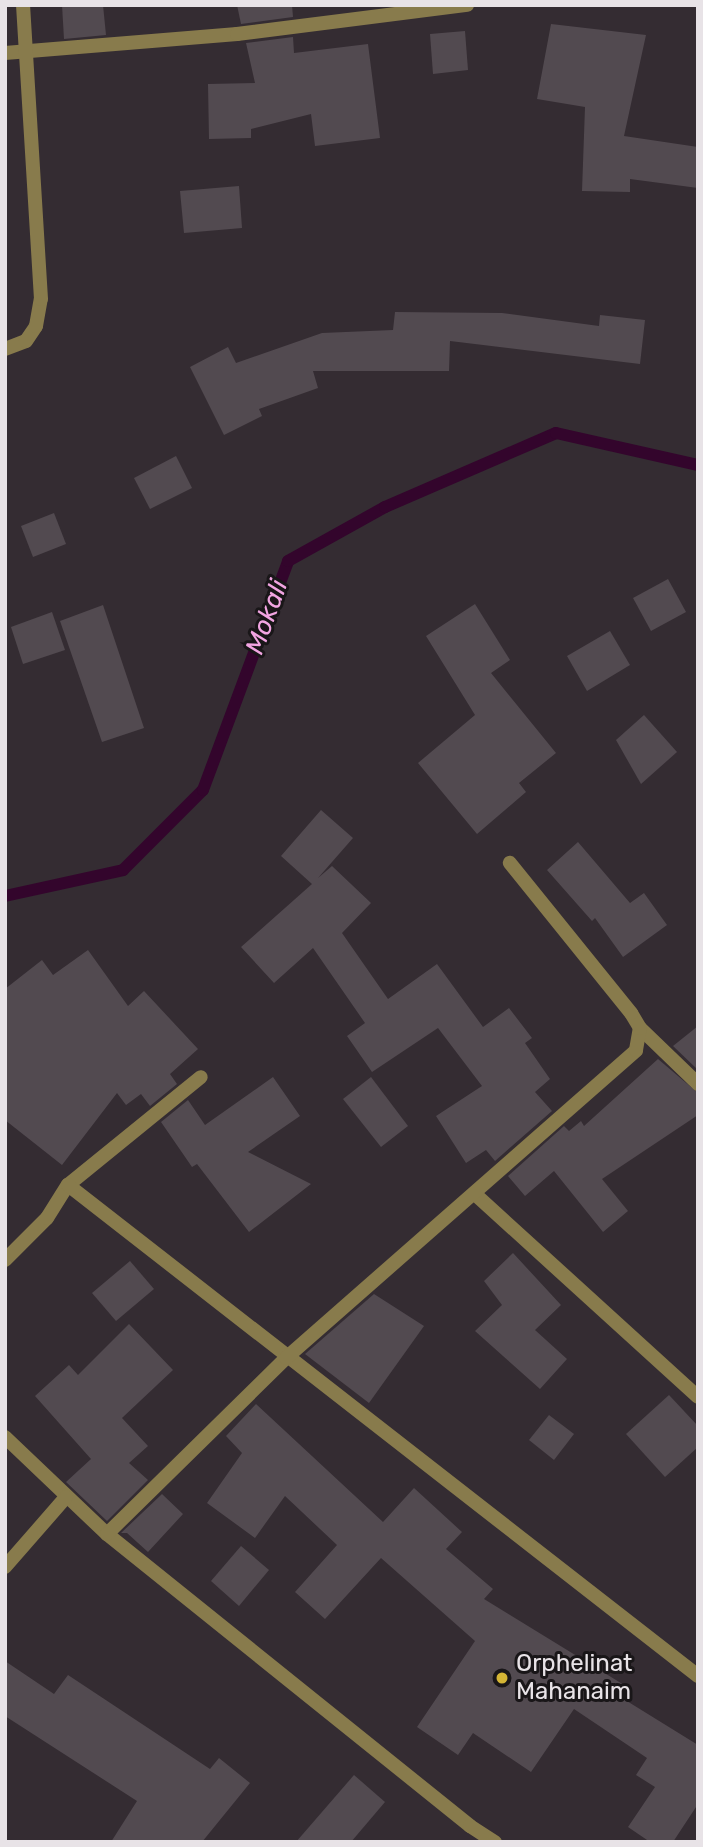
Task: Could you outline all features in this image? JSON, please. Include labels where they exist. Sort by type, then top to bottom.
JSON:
[{"type":"street","points":[[5,349],[26,341],[36,326],[41,299],[23,52],[23,5]]},
{"type":"street","points":[[5,53],[237,34],[467,5]]},
{"type":"street","points":[[510,863],[640,1027],[698,1084]]},
{"type":"street","points":[[107,1534],[286,1358],[476,1195],[636,1050],[640,1027]]},
{"type":"street","points":[[5,1260],[47,1217],[68,1185],[201,1077]]},
{"type":"street","points":[[68,1185],[286,1358],[567,1570],[698,1676]]},
{"type":"street","points":[[476,1195],[698,1397]]},
{"type":"street","points":[[5,1437],[107,1534],[470,1826],[495,1842]]},
{"type":"street","points":[[5,1567],[66,1497]]},
{"type":"building","points":[[62,5],[103,5],[106,35],[64,39]]},
{"type":"building","points":[[237,5],[292,5],[293,17],[241,24]]},
{"type":"building","points":[[551,24],[646,35],[624,136],[698,147],[698,188],[630,179],[630,192],[582,191],[585,107],[537,99]]},
{"type":"building","points":[[465,31],[468,70],[433,74],[430,34]]},
{"type":"building","points":[[293,37],[294,53],[368,44],[380,138],[315,146],[311,114],[251,129],[251,138],[209,139],[208,84],[255,83],[246,43]]},
{"type":"building","points":[[239,186],[242,228],[184,233],[180,191]]},
{"type":"building","points":[[395,312],[502,313],[599,326],[600,315],[645,320],[640,364],[450,341],[449,371],[313,371],[318,388],[259,409],[262,416],[224,435],[190,367],[228,347],[236,363],[322,333],[393,330]]},
{"type":"building","points":[[176,456],[192,488],[150,509],[134,478]]},
{"type":"building","points":[[54,513],[66,544],[33,557],[21,526]]},
{"type":"building","points":[[668,579],[686,612],[651,631],[633,598]]},
{"type":"building","points":[[475,604],[510,660],[491,673],[556,753],[519,783],[526,792],[477,834],[418,763],[475,715],[426,636]]},
{"type":"building","points":[[103,605],[144,728],[102,742],[60,621]]},
{"type":"building","points":[[52,612],[65,650],[23,664],[11,627]]},
{"type":"building","points":[[610,631],[630,665],[587,691],[567,656]]},
{"type":"building","points":[[644,715],[677,752],[641,784],[616,740]]},
{"type":"building","points":[[321,810],[353,838],[318,878],[332,866],[371,903],[342,933],[388,999],[437,964],[483,1027],[509,1008],[532,1038],[525,1043],[550,1079],[535,1092],[552,1111],[495,1161],[486,1150],[466,1163],[436,1116],[482,1086],[438,1028],[372,1072],[347,1036],[365,1023],[313,948],[274,983],[241,947],[312,884],[281,856]]},
{"type":"building","points":[[578,842],[630,903],[644,893],[667,925],[623,957],[595,918],[592,921],[547,870]]},
{"type":"building","points":[[88,950],[128,1006],[144,991],[198,1049],[170,1074],[177,1084],[150,1106],[141,1094],[126,1105],[117,1093],[62,1165],[5,1120],[5,989],[42,960],[53,975]]},
{"type":"building","points":[[698,1026],[698,1070],[673,1046]]},
{"type":"building","points":[[658,1059],[698,1093],[698,1115],[602,1179],[628,1211],[603,1232],[554,1171],[525,1196],[508,1176],[564,1126],[569,1131],[581,1121],[584,1126]]},
{"type":"building","points":[[273,1077],[300,1116],[248,1152],[311,1184],[249,1232],[197,1164],[192,1167],[161,1122],[188,1100],[205,1125]]},
{"type":"building","points":[[371,1077],[408,1126],[381,1147],[343,1099]]},
{"type":"building","points":[[513,1253],[561,1305],[535,1330],[567,1359],[540,1389],[475,1331],[502,1305],[484,1281]]},
{"type":"building","points":[[130,1261],[154,1289],[116,1321],[92,1293]]},
{"type":"building","points":[[374,1294],[424,1326],[369,1403],[305,1354]]},
{"type":"building","points":[[129,1324],[173,1370],[122,1418],[148,1446],[129,1463],[148,1480],[107,1521],[66,1482],[91,1459],[35,1396],[69,1365],[78,1375]]},
{"type":"building","points":[[669,1395],[698,1426],[698,1447],[665,1477],[626,1434]]},
{"type":"building","points":[[256,1404],[383,1522],[414,1488],[462,1532],[446,1549],[493,1589],[484,1599],[629,1688],[622,1698],[698,1745],[698,1804],[673,1842],[650,1842],[628,1827],[655,1787],[636,1775],[647,1758],[574,1709],[531,1772],[473,1733],[458,1755],[417,1727],[475,1641],[381,1558],[325,1619],[295,1592],[337,1545],[285,1496],[255,1538],[207,1503],[242,1453],[226,1436]]},
{"type":"building","points":[[549,1415],[574,1434],[554,1460],[529,1440]]},
{"type":"building","points":[[162,1494],[183,1514],[148,1552],[127,1533],[121,1533]]},
{"type":"building","points":[[241,1546],[269,1570],[239,1606],[211,1581]]},
{"type":"building","points":[[5,1661],[54,1694],[68,1675],[210,1769],[219,1758],[250,1783],[202,1842],[111,1842],[137,1801],[5,1716]]},
{"type":"building","points":[[354,1775],[385,1802],[351,1842],[296,1842]]},
{"type":"waterway","name":"Mokali","points":[[5,896],[123,870],[203,790],[288,561],[385,507],[556,433],[698,465]]},
{"type":"place","name":"Orphelinat Mahanaim","points":[[502,1678]]}]
